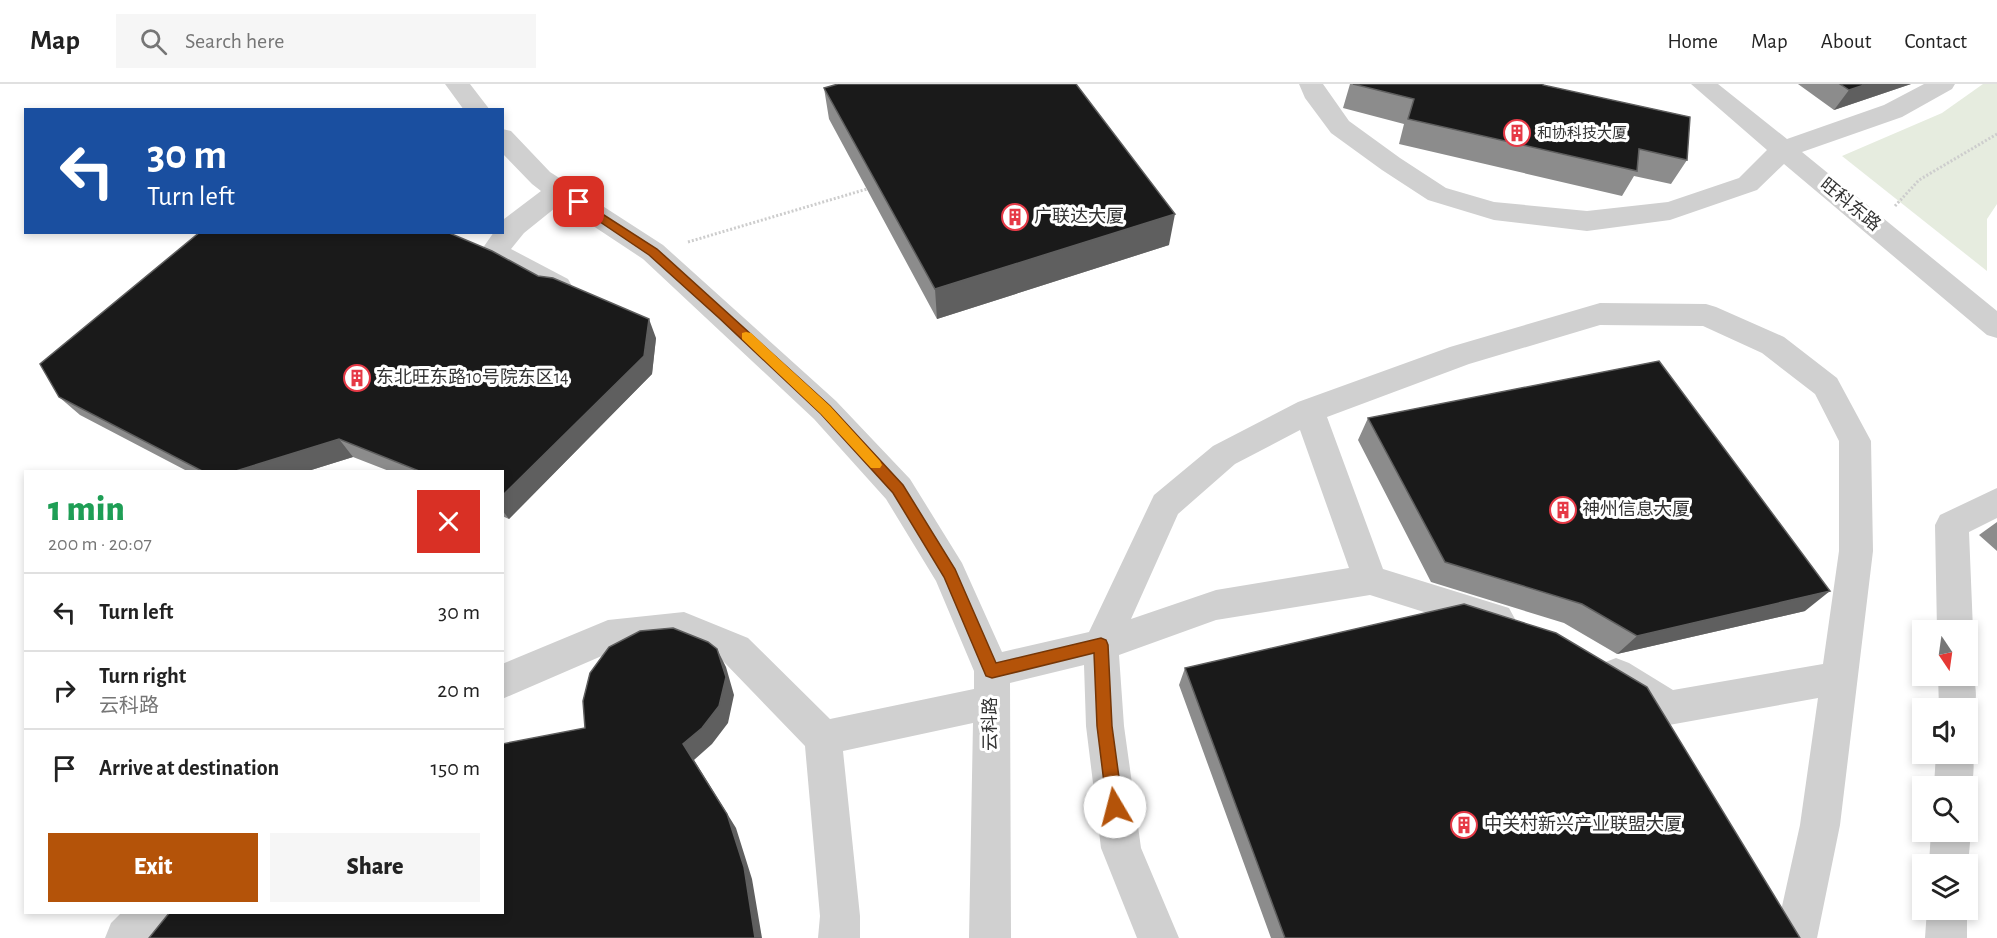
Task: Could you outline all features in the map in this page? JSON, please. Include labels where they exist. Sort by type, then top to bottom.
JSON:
[{"type":"street","points":[[457,84],[476,108]]},
{"type":"street","points":[[1311,84],[1314,92],[1340,127],[1437,194],[1494,211],[1587,221],[1670,212],[1748,184],[1783,150],[1893,111],[1943,84]]},
{"type":"street","name":"旺科东路","points":[[1703,84],[1997,327]]},
{"type":"street","name":"云科路","points":[[504,139],[542,178],[653,252],[825,410],[898,489],[950,574],[991,686],[990,938]]},
{"type":"street","points":[[558,286],[494,252],[514,226],[560,190]]},
{"type":"street","points":[[1968,303],[1997,291]]},
{"type":"street","points":[[1158,938],[1121,848],[1104,726],[1101,645],[1166,505],[1224,456],[1309,411],[1461,356],[1600,314],[1706,315],[1773,345],[1826,386],[1855,441],[1856,551],[1820,825],[1796,938]]},
{"type":"street","points":[[1309,411],[1370,580]]},
{"type":"street","points":[[1955,620],[1952,525],[1997,502]]},
{"type":"street","points":[[823,738],[991,686],[1216,606],[1370,580],[1528,629]]},
{"type":"street","points":[[504,681],[608,636],[684,628],[735,649],[823,738],[840,916],[839,938]]},
{"type":"street","points":[[1590,660],[1669,708],[1839,678]]},
{"type":"street","points":[[126,938],[148,914]]},
{"type":"street","points":[[1946,938],[1947,920]]},
{"type":"path","points":[[1876,227],[1919,180],[1997,134]]},
{"type":"path","points":[[653,252],[867,189]]},
{"type":"shaded area","points":[[1983,84],[1997,84],[1997,204],[1987,219],[1987,271],[1842,156],[1942,113]]},
{"type":"building","name":"广联达大厦","points":[[838,84],[1076,84],[1175,214],[935,289],[824,88]]},
{"type":"building","points":[[1353,84],[1543,84],[1690,117],[1687,160],[1639,149],[1637,171],[1408,119],[1414,99]]},
{"type":"building","points":[[1840,84],[1867,84],[1849,90]]},
{"type":"building","name":"东北旺东路10号院东区14","points":[[198,234],[452,234],[492,251],[538,276],[553,278],[649,319],[644,356],[504,494],[504,470],[416,470],[339,439],[239,470],[200,470],[59,397],[40,364]]},
{"type":"building","name":"神州信息大厦","points":[[1659,361],[1830,591],[1637,636],[1582,604],[1445,562],[1368,418]]},
{"type":"building","name":"中关村新兴产业联盟大厦","points":[[1464,604],[1556,633],[1647,687],[1800,938],[1285,938],[1185,668]]},
{"type":"building","points":[[673,628],[708,642],[717,649],[726,677],[719,706],[702,728],[683,744],[727,814],[744,867],[755,938],[149,938],[168,914],[504,914],[504,744],[585,728],[583,701],[590,673],[609,647],[640,631]]},
{"type":"slow traffic","points":[[746,336],[825,410],[875,465]]},
{"type":"place","name":"和协科技大厦","points":[[1517,133]]},
{"type":"place","name":"广联达大厦","points":[[1015,217]]},
{"type":"place","name":"东北旺东路10号院东区14","points":[[357,378]]},
{"type":"place","name":"神州信息大厦","points":[[1563,510]]},
{"type":"place","name":"中关村新兴产业联盟大厦","points":[[1464,825]]},
{"type":"route","points":[[579,202],[653,252],[825,410],[898,489],[950,574],[992,671],[1101,645],[1104,726],[1115,807]]}]
